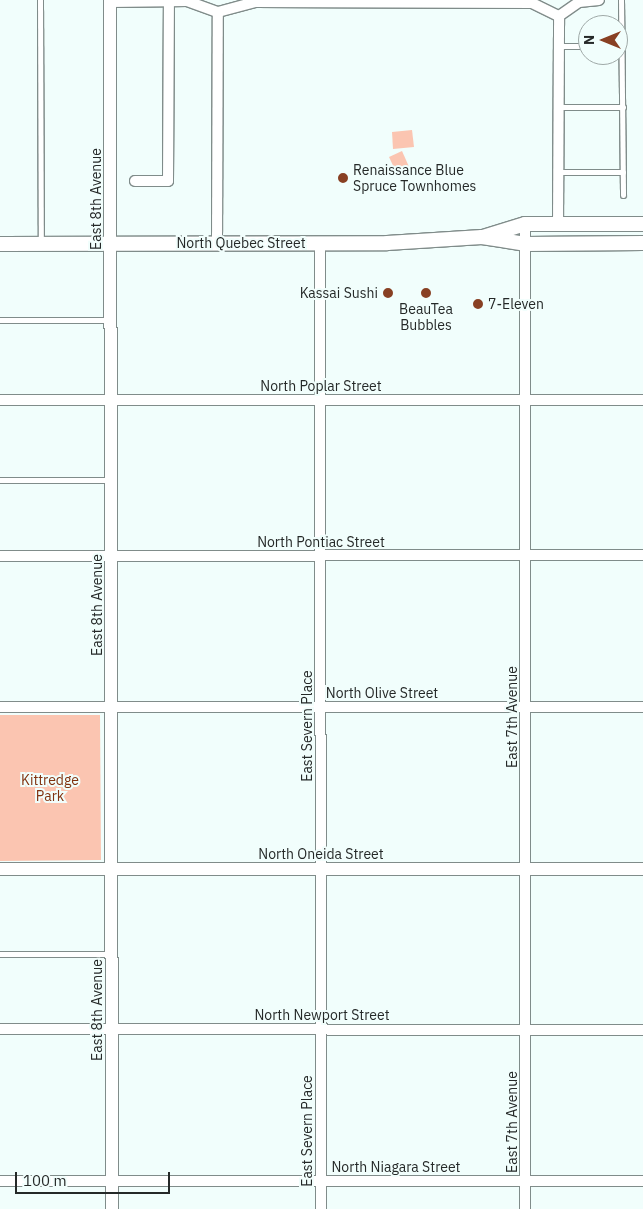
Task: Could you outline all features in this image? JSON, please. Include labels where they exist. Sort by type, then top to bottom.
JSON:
[{"type":"main road","name":"North Quebec Street","points":[[482,238],[526,224],[643,224]]},
{"type":"main road","name":"North Quebec Street","points":[[0,244],[320,243],[482,238],[526,244],[643,243]]},
{"type":"street","points":[[110,1],[169,0],[193,2],[218,12],[246,2],[523,2],[539,5],[559,16]]},
{"type":"street","points":[[135,182],[168,181],[169,0]]},
{"type":"street","points":[[559,16],[579,2],[600,0]]},
{"type":"street","name":"East 8th Avenue","points":[[110,1],[112,1209]]},
{"type":"street","points":[[217,243],[218,12]]},
{"type":"street","points":[[558,224],[559,16]]},
{"type":"street","name":"East 7th Avenue","points":[[526,224],[526,1209]]},
{"type":"street","name":"East Severn Place","points":[[320,243],[321,1209]]},
{"type":"street","name":"North Poplar Street","points":[[0,400],[643,400]]},
{"type":"street","name":"North Pontiac Street","points":[[0,556],[643,556]]},
{"type":"street","name":"North Olive Street","points":[[0,707],[643,707]]},
{"type":"street","name":"North Oneida Street","points":[[0,869],[643,869]]},
{"type":"street","name":"North Newport Street","points":[[0,1029],[643,1030]]},
{"type":"street","name":"North Niagara Street","points":[[0,1181],[643,1181]]},
{"type":"lane","points":[[40,0],[42,243]]},
{"type":"lane","points":[[621,0],[621,15]]},
{"type":"lane","points":[[559,46],[578,46]]},
{"type":"lane","points":[[621,65],[623,194]]},
{"type":"lane","points":[[558,108],[622,108]]},
{"type":"lane","points":[[558,172],[623,172]]},
{"type":"lane","points":[[0,320],[111,320]]},
{"type":"lane","points":[[0,480],[112,480]]},
{"type":"lane","points":[[0,954],[112,954]]},
{"type":"green space","points":[[412,130],[414,147],[393,149],[392,132]]},
{"type":"green space","points":[[402,151],[410,169],[397,174],[389,157]]},
{"type":"green space","name":"Kittredge Park","points":[[0,715],[100,715],[101,860],[0,861]]},
{"type":"place","name":"Renaissance Blue Spruce Townhomes","points":[[343,178]]},
{"type":"place","name":"Kassai Sushi","points":[[388,293]]},
{"type":"place","name":"BeauTea Bubbles","points":[[426,293]]},
{"type":"place","name":"7-Eleven","points":[[478,304]]}]
